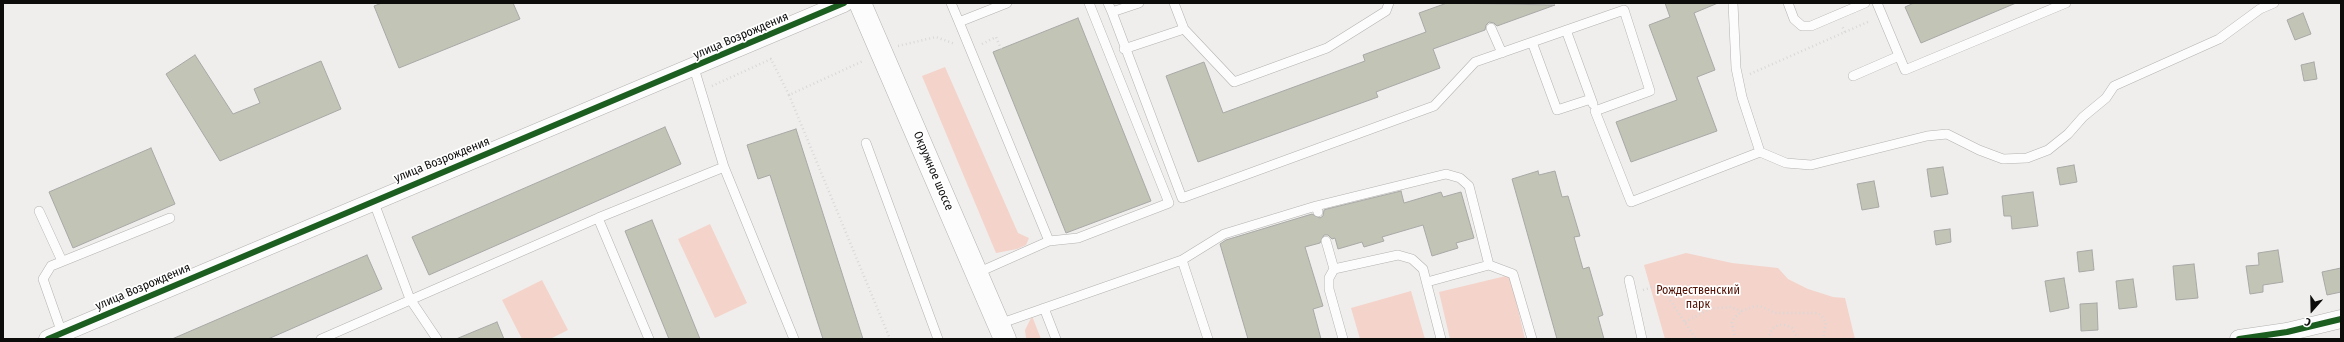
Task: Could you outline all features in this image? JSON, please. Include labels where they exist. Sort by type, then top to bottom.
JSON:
[{"type":"main road","name":"Окружное шоссе","points":[[860,3],[1002,331]]},
{"type":"street","name":"улица Возрождения","points":[[58,337],[373,200],[694,68],[844,3]]},
{"type":"street","points":[[2239,339],[2287,332],[2341,319]]},
{"type":"lane","points":[[951,3],[1049,241]]},
{"type":"lane","points":[[959,22],[1007,3]]},
{"type":"lane","points":[[977,273],[1049,241],[1078,238],[1169,203],[1089,3]]},
{"type":"lane","points":[[1108,3],[1124,49],[1182,198],[1434,106],[1475,62],[1624,10],[1650,91],[1595,111]]},
{"type":"lane","points":[[1112,12],[1139,3]]},
{"type":"lane","points":[[1174,3],[1184,29],[1234,82],[1326,48],[1386,11],[1389,3]]},
{"type":"lane","points":[[1733,3],[1736,68],[1760,152]]},
{"type":"lane","points":[[1788,3],[1794,19],[1802,26],[1811,26],[1860,4]]},
{"type":"lane","points":[[1877,3],[1905,70],[2066,3]]},
{"type":"lane","points":[[1566,30],[1595,111],[1631,202],[1760,152],[1786,163],[1811,165],[1927,136],[1947,134],[1979,150],[2003,158],[2027,158],[2048,150],[2068,134],[2084,117],[2106,98],[2114,86],[2219,39],[2260,9],[2274,3]]},
{"type":"lane","points":[[1491,28],[1502,53]]},
{"type":"lane","points":[[1124,49],[1184,29]]},
{"type":"lane","points":[[1532,42],[1557,110],[1591,99]]},
{"type":"lane","points":[[1853,76],[1900,56]]},
{"type":"lane","points":[[694,68],[724,167],[794,339]]},
{"type":"lane","points":[[866,143],[938,339]]},
{"type":"lane","points":[[321,339],[598,218],[724,167]]},
{"type":"lane","points":[[1002,331],[1044,308],[1182,260],[1224,234],[1446,174],[1460,178],[1469,186],[1489,265]]},
{"type":"lane","points":[[373,200],[410,299],[437,339]]},
{"type":"lane","points":[[39,211],[62,261]]},
{"type":"lane","points":[[58,337],[43,279],[51,266],[170,218]]},
{"type":"lane","points":[[598,218],[649,339]]},
{"type":"lane","points":[[1326,241],[1334,269],[1329,278],[1329,289],[1343,339]]},
{"type":"lane","points":[[1334,269],[1398,255],[1412,259],[1423,269],[1441,339]]},
{"type":"lane","points":[[1182,260],[1208,339]]},
{"type":"lane","points":[[1427,282],[1489,265],[1513,274],[1532,339]]},
{"type":"lane","points":[[1629,280],[1642,339]]},
{"type":"lane","points":[[1044,308],[1056,339]]},
{"type":"path","points":[[1837,15],[1845,32]]},
{"type":"path","points":[[1738,79],[1882,16]]},
{"type":"path","points":[[894,47],[936,37],[970,49],[996,37],[1001,49]]},
{"type":"path","points":[[701,93],[718,82],[771,59],[789,95],[890,339]]},
{"type":"path","points":[[789,95],[863,61]]},
{"type":"path","points":[[1632,294],[1660,284],[1696,339]]},
{"type":"path","points":[[1735,339],[1732,323],[1742,311],[1755,306],[1778,314],[1817,313],[1822,315],[1826,323],[1823,339]]},
{"type":"path","points":[[1685,322],[1709,309],[1730,307],[1742,311]]},
{"type":"path","points":[[1768,339],[1772,330],[1778,325],[1785,325],[1792,328],[1798,339]]},
{"type":"green space","points":[[945,67],[1018,233],[1029,238],[1026,245],[1017,249],[996,253],[922,76]]},
{"type":"green space","points":[[710,224],[747,303],[715,318],[678,239]]},
{"type":"green space","name":"Рождественский парк","points":[[1686,253],[1732,263],[1778,268],[1788,279],[1808,289],[1833,297],[1845,298],[1855,339],[1665,339],[1644,265]]},
{"type":"green space","points":[[1510,275],[1525,339],[1450,339],[1439,292]]},
{"type":"green space","points":[[542,280],[568,330],[550,339],[522,339],[502,300]]},
{"type":"green space","points":[[1411,291],[1425,339],[1360,339],[1351,308]]},
{"type":"green space","points":[[1032,316],[1041,339],[1026,338],[1025,330]]},
{"type":"building","points":[[382,3],[513,3],[520,19],[399,68],[374,6]]},
{"type":"building","points":[[1447,3],[1555,5],[1497,26],[1494,23],[1489,22],[1486,25],[1485,30],[1433,49],[1440,68],[1376,92],[1378,97],[1198,162],[1166,76],[1204,62],[1223,113],[1365,61],[1363,55],[1426,32],[1419,13]]},
{"type":"building","points":[[1665,3],[1718,3],[1694,13],[1715,70],[1697,77],[1717,131],[1631,162],[1616,122],[1677,100],[1649,25],[1670,17]]},
{"type":"building","points":[[1914,3],[2016,3],[1921,43],[1905,7]]},
{"type":"building","points":[[2303,13],[2311,34],[2295,40],[2287,20]]},
{"type":"building","points":[[1078,18],[1151,201],[1066,233],[993,52]]},
{"type":"building","points":[[195,55],[233,114],[260,103],[254,89],[321,61],[341,109],[220,161],[166,74]]},
{"type":"building","points":[[2314,62],[2317,79],[2304,81],[2301,65]]},
{"type":"building","points":[[665,127],[681,164],[429,275],[412,237]]},
{"type":"building","points":[[796,129],[863,339],[823,339],[770,175],[758,179],[747,145]]},
{"type":"building","points":[[151,148],[175,204],[73,248],[49,192]]},
{"type":"building","points":[[2074,165],[2077,182],[2060,185],[2057,168]]},
{"type":"building","points":[[1943,167],[1948,194],[1931,197],[1927,169]]},
{"type":"building","points":[[1538,171],[1539,175],[1555,171],[1562,197],[1568,196],[1580,236],[1574,237],[1583,269],[1589,267],[1603,315],[1598,317],[1604,339],[1557,339],[1512,179]]},
{"type":"building","points":[[1874,181],[1879,207],[1862,210],[1857,184]]},
{"type":"building","points":[[1401,191],[1404,203],[1441,192],[1443,197],[1461,192],[1474,238],[1456,243],[1458,248],[1432,256],[1423,225],[1382,237],[1384,241],[1364,247],[1362,242],[1338,249],[1335,238],[1332,239],[1328,235],[1324,235],[1320,243],[1305,247],[1323,306],[1313,309],[1321,339],[1248,339],[1220,244],[1226,240],[1312,214],[1320,218],[1323,216],[1324,210],[1327,209]]},
{"type":"building","points":[[2033,192],[2038,226],[2012,229],[2011,216],[2004,216],[2002,196]]},
{"type":"building","points":[[652,220],[700,339],[669,339],[625,231]]},
{"type":"building","points":[[1950,229],[1951,242],[1936,245],[1934,231]]},
{"type":"building","points":[[2092,250],[2094,270],[2079,272],[2077,252]]},
{"type":"building","points":[[2278,250],[2283,282],[2263,285],[2263,292],[2250,294],[2246,266],[2259,265],[2258,253]]},
{"type":"building","points":[[367,255],[382,289],[268,339],[172,339]]},
{"type":"building","points":[[2194,264],[2198,298],[2176,300],[2173,266]]},
{"type":"building","points":[[2341,268],[2341,292],[2327,295],[2322,272]]},
{"type":"building","points":[[2064,278],[2069,308],[2050,312],[2045,281]]},
{"type":"building","points":[[2133,279],[2137,307],[2119,309],[2116,281]]},
{"type":"building","points":[[2097,303],[2098,330],[2081,331],[2080,304]]},
{"type":"building","points":[[497,322],[504,339],[456,339]]},
{"type":"cycle path","points":[[48,339],[844,3]]},
{"type":"cycle path","points":[[2239,339],[2287,332],[2341,319]]}]
